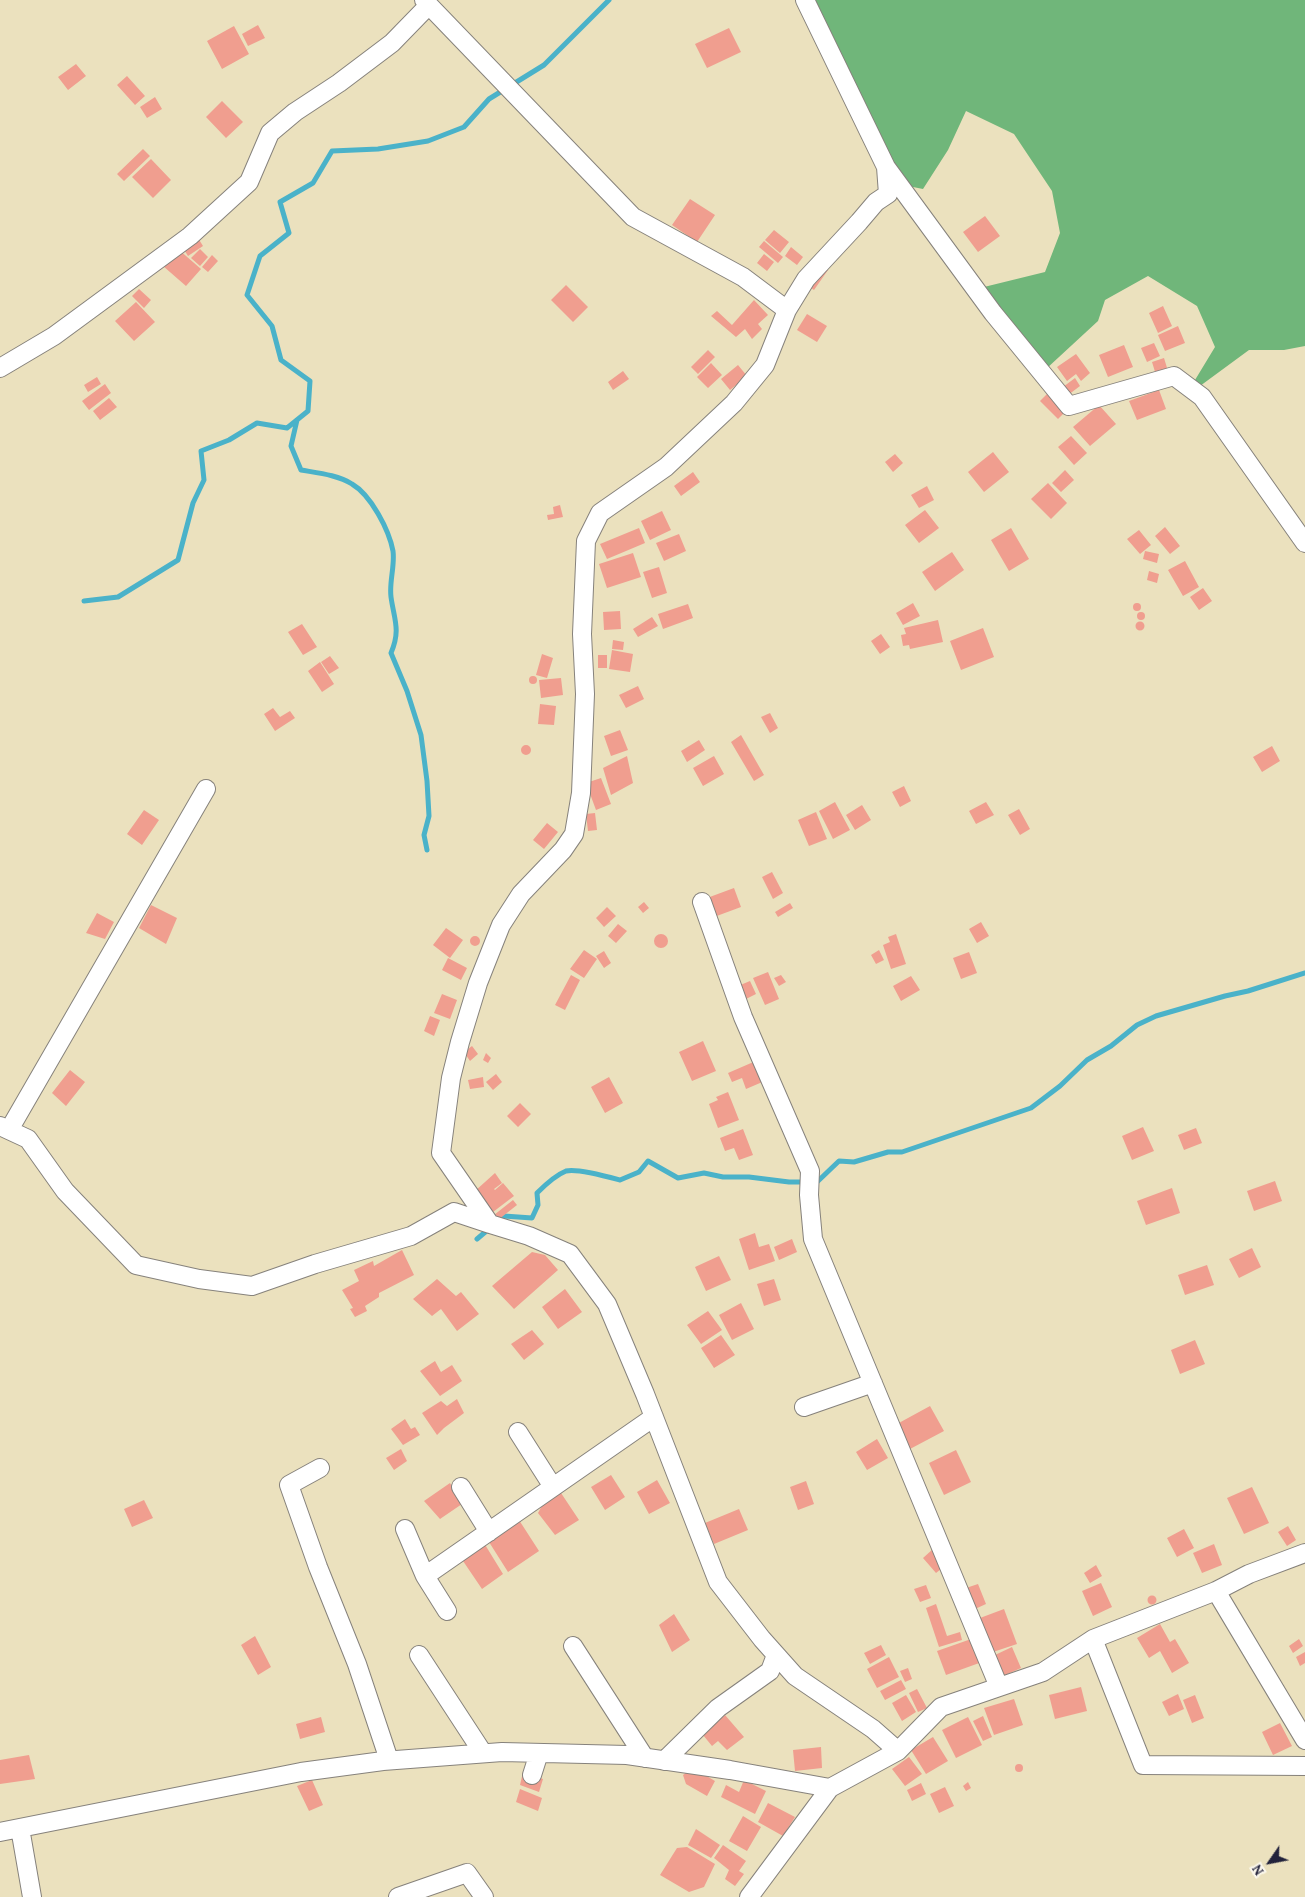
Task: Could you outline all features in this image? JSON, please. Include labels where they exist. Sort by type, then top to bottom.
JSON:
[{"type":"street","points":[[805,0],[886,167],[993,314],[1069,406],[1174,376],[1202,397],[1305,543]]},
{"type":"street","points":[[0,368],[54,336],[190,236],[249,182],[270,133],[295,112],[339,83],[392,43],[426,3],[633,217],[742,277],[787,310]]},
{"type":"street","points":[[490,1224],[441,1153],[450,1078],[476,992],[501,925],[521,894],[562,850],[574,834],[581,794],[584,734],[585,694],[582,634],[586,541],[600,513],[666,467],[734,402],[765,365],[787,310],[806,279],[876,202],[888,194],[886,167]]},
{"type":"street","points":[[206,788],[4,1128],[28,1139],[65,1191],[136,1265],[199,1279],[252,1286],[315,1264],[411,1236],[454,1212],[529,1236],[570,1254],[607,1304],[654,1417],[718,1582],[794,1676],[872,1729],[898,1751]]},
{"type":"street","points":[[702,902],[743,1016],[810,1171],[809,1195],[813,1239],[999,1687]]},
{"type":"street","points":[[804,1407],[873,1383]]},
{"type":"street","points":[[425,1576],[654,1417]]},
{"type":"street","points":[[518,1432],[553,1487]]},
{"type":"street","points":[[320,1468],[289,1485],[318,1567],[358,1664],[389,1760]]},
{"type":"street","points":[[462,1488],[489,1532]]},
{"type":"street","points":[[405,1529],[425,1576],[447,1612]]},
{"type":"street","points":[[749,1897],[830,1788],[898,1751],[941,1707],[1043,1672],[1093,1639],[1216,1591],[1249,1574],[1305,1552]]},
{"type":"street","points":[[1216,1591],[1305,1740]]},
{"type":"street","points":[[1093,1639],[1143,1765],[1232,1764],[1305,1766]]},
{"type":"street","points":[[574,1646],[645,1758]]},
{"type":"street","points":[[419,1655],[483,1753]]},
{"type":"street","points":[[664,1761],[718,1708],[770,1671],[776,1655]]},
{"type":"street","points":[[0,1832],[301,1772],[389,1760],[483,1753],[627,1755],[730,1770],[830,1788]]},
{"type":"street","points":[[532,1775],[539,1753]]},
{"type":"street","points":[[20,1828],[32,1897]]},
{"type":"street","points":[[398,1897],[467,1873],[484,1897]]},
{"type":"green space","points":[[809,0],[1305,0],[1305,346],[1284,350],[1249,350],[1200,386],[1195,380],[1215,347],[1197,306],[1148,276],[1105,300],[1098,321],[1046,369],[984,287],[1045,272],[1060,233],[1052,191],[1014,134],[966,111],[948,150],[923,189],[903,185]]},
{"type":"building","points":[[258,25],[265,38],[248,46],[242,34]]},
{"type":"building","points":[[234,26],[249,54],[222,69],[207,41]]},
{"type":"building","points":[[729,28],[741,52],[707,68],[695,44]]},
{"type":"building","points":[[76,64],[86,76],[68,90],[58,77]]},
{"type":"building","points":[[127,76],[145,96],[135,105],[117,85]]},
{"type":"building","points":[[155,97],[162,109],[147,118],[140,107]]},
{"type":"building","points":[[222,101],[243,122],[226,138],[206,117]]},
{"type":"building","points":[[143,149],[150,156],[124,181],[117,174]]},
{"type":"building","points":[[151,159],[171,180],[153,198],[132,177]]},
{"type":"building","points":[[690,199],[715,215],[697,242],[672,225]]},
{"type":"building","points":[[985,216],[1000,236],[978,252],[963,232]]},
{"type":"building","points":[[774,230],[789,242],[780,253],[765,240]]},
{"type":"building","points":[[198,238],[203,246],[188,256],[183,248]]},
{"type":"building","points":[[764,241],[783,257],[778,263],[759,247]]},
{"type":"building","points":[[791,247],[803,257],[797,265],[785,256]]},
{"type":"building","points":[[178,249],[201,269],[186,286],[163,266]]},
{"type":"building","points":[[200,249],[208,257],[200,266],[191,258]]},
{"type":"building","points":[[764,254],[774,262],[767,271],[757,263]]},
{"type":"building","points":[[212,255],[218,261],[208,272],[202,267]]},
{"type":"building","points":[[821,266],[828,270],[814,290],[808,286]]},
{"type":"building","points":[[566,285],[588,307],[573,322],[551,300]]},
{"type":"building","points":[[139,289],[151,300],[144,308],[132,296]]},
{"type":"building","points":[[754,300],[768,315],[758,324],[762,329],[752,339],[745,329],[736,337],[711,316],[717,311],[732,325]]},
{"type":"building","points":[[136,302],[155,322],[134,341],[115,321]]},
{"type":"building","points":[[1163,306],[1172,326],[1158,333],[1149,313]]},
{"type":"building","points":[[807,314],[827,326],[817,342],[797,330]]},
{"type":"building","points":[[1178,326],[1185,343],[1165,351],[1158,335]]},
{"type":"building","points":[[1154,343],[1160,356],[1147,362],[1141,348]]},
{"type":"building","points":[[1124,345],[1133,367],[1108,377],[1099,355]]},
{"type":"building","points":[[708,350],[715,357],[698,374],[691,367]]},
{"type":"building","points":[[1076,354],[1090,373],[1081,381],[1076,374],[1067,381],[1057,367]]},
{"type":"building","points":[[1164,358],[1168,371],[1156,375],[1152,362]]},
{"type":"building","points":[[711,363],[722,375],[708,388],[697,377]]},
{"type":"building","points":[[738,365],[747,376],[730,390],[721,379]]},
{"type":"building","points":[[623,371],[629,379],[613,390],[608,382]]},
{"type":"building","points":[[97,377],[101,384],[88,392],[84,385]]},
{"type":"building","points":[[1075,378],[1080,386],[1068,395],[1063,387]]},
{"type":"building","points":[[105,384],[111,393],[89,410],[82,401]]},
{"type":"building","points":[[1159,390],[1166,409],[1137,420],[1129,401]]},
{"type":"building","points":[[1048,393],[1066,411],[1058,419],[1040,401]]},
{"type":"building","points":[[109,398],[117,407],[100,420],[93,411]]},
{"type":"building","points":[[1099,405],[1116,424],[1090,446],[1073,427]]},
{"type":"building","points":[[1071,436],[1087,453],[1074,465],[1058,447]]},
{"type":"building","points":[[993,452],[1009,472],[984,492],[968,472]]},
{"type":"building","points":[[895,454],[903,463],[893,472],[885,462]]},
{"type":"building","points":[[1065,470],[1074,480],[1061,492],[1052,483]]},
{"type":"building","points":[[693,472],[700,482],[681,496],[674,486]]},
{"type":"building","points":[[1048,483],[1067,503],[1051,519],[1031,499]]},
{"type":"building","points":[[927,486],[934,500],[919,508],[911,495]]},
{"type":"building","points":[[560,505],[563,517],[548,520],[547,515],[554,514],[553,507]]},
{"type":"building","points":[[925,510],[939,528],[919,543],[905,525]]},
{"type":"building","points":[[662,511],[671,530],[650,540],[641,521]]},
{"type":"building","points":[[1165,527],[1180,546],[1170,554],[1155,536]]},
{"type":"building","points":[[639,528],[645,543],[607,559],[600,544]]},
{"type":"building","points":[[1011,528],[1029,559],[1009,571],[991,540]]},
{"type":"building","points":[[1139,530],[1151,545],[1140,554],[1127,539]]},
{"type":"building","points":[[679,534],[686,551],[664,561],[656,543]]},
{"type":"building","points":[[1145,551],[1159,554],[1157,563],[1143,559]]},
{"type":"building","points":[[952,552],[964,570],[935,591],[922,572]]},
{"type":"building","points":[[633,553],[641,577],[607,588],[599,564]]},
{"type":"building","points":[[1185,561],[1199,587],[1183,596],[1168,570]]},
{"type":"building","points":[[659,567],[667,593],[652,598],[643,572]]},
{"type":"building","points":[[1149,571],[1159,574],[1157,583],[1147,580]]},
{"type":"building","points":[[1203,588],[1212,601],[1199,610],[1190,597]]},
{"type":"building","points":[[913,603],[920,616],[903,625],[896,613]]},
{"type":"building","points":[[1137,603],[1141,607],[1137,611],[1133,607]]},
{"type":"building","points":[[688,604],[693,618],[663,629],[658,614]]},
{"type":"building","points":[[620,611],[621,629],[604,630],[603,612]]},
{"type":"building","points":[[1141,612],[1145,616],[1141,620],[1137,616]]},
{"type":"building","points":[[652,617],[658,626],[638,637],[633,629]]},
{"type":"building","points":[[938,620],[943,642],[910,649],[909,645],[903,646],[901,635],[906,634],[904,628]]},
{"type":"building","points":[[1140,622],[1144,626],[1140,630],[1136,626]]},
{"type":"building","points":[[302,624],[317,647],[303,655],[288,632]]},
{"type":"building","points":[[983,628],[994,657],[961,670],[950,641]]},
{"type":"building","points":[[881,634],[890,647],[880,654],[871,641]]},
{"type":"building","points":[[613,640],[624,642],[623,650],[612,649]]},
{"type":"building","points":[[612,650],[633,654],[630,672],[609,669]]},
{"type":"building","points":[[542,654],[553,658],[547,678],[536,675]]},
{"type":"building","points":[[598,655],[607,655],[607,668],[598,668]]},
{"type":"building","points":[[330,656],[339,668],[329,674],[321,662]]},
{"type":"building","points":[[320,662],[334,684],[322,692],[308,671]]},
{"type":"building","points":[[533,676],[537,680],[533,684],[529,680]]},
{"type":"building","points":[[561,678],[563,695],[541,698],[539,680]]},
{"type":"building","points":[[638,686],[644,699],[626,708],[619,695]]},
{"type":"building","points":[[540,704],[556,706],[554,725],[538,724]]},
{"type":"building","points":[[273,708],[280,717],[290,711],[295,718],[275,731],[264,714]]},
{"type":"building","points":[[770,713],[778,728],[770,733],[761,717]]},
{"type":"building","points":[[620,730],[628,750],[611,756],[604,736]]},
{"type":"building","points":[[741,735],[764,775],[754,781],[731,742]]},
{"type":"building","points":[[699,740],[705,750],[687,762],[681,751]]},
{"type":"building","points":[[526,745],[531,750],[526,755],[521,750]]},
{"type":"building","points":[[1272,746],[1280,761],[1262,772],[1253,757]]},
{"type":"building","points":[[627,756],[633,783],[611,795],[603,768]]},
{"type":"building","points":[[714,756],[724,774],[703,786],[693,768]]},
{"type":"building","points":[[601,778],[611,804],[596,810],[586,783]]},
{"type":"building","points":[[904,786],[911,801],[900,807],[892,792]]},
{"type":"building","points":[[835,802],[850,830],[833,839],[819,811]]},
{"type":"building","points":[[986,802],[994,815],[976,824],[969,811]]},
{"type":"building","points":[[862,805],[871,820],[855,830],[846,815]]},
{"type":"building","points":[[1019,809],[1030,829],[1020,835],[1008,815]]},
{"type":"building","points":[[144,810],[159,820],[142,845],[127,834]]},
{"type":"building","points":[[816,812],[827,839],[809,846],[798,820]]},
{"type":"building","points":[[595,813],[597,830],[588,831],[586,814]]},
{"type":"building","points":[[547,823],[558,832],[544,849],[533,840]]},
{"type":"building","points":[[772,872],[783,893],[773,899],[762,877]]},
{"type":"building","points":[[734,888],[741,907],[714,917],[707,898]]},
{"type":"building","points":[[644,902],[649,908],[643,913],[638,907]]},
{"type":"building","points":[[790,903],[793,908],[778,917],[775,912]]},
{"type":"building","points":[[151,905],[177,918],[166,944],[139,928]]},
{"type":"building","points":[[607,907],[616,916],[604,927],[596,918]]},
{"type":"building","points":[[97,913],[114,922],[105,939],[86,933]]},
{"type":"building","points":[[981,922],[989,936],[977,943],[969,929]]},
{"type":"building","points":[[618,924],[627,931],[616,943],[608,936]]},
{"type":"building","points":[[446,928],[463,940],[450,958],[433,945]]},
{"type":"building","points":[[661,934],[666,936],[668,941],[666,946],[661,948],[656,946],[654,941],[656,936]]},
{"type":"building","points":[[896,934],[906,964],[891,969],[883,945],[890,942],[888,937]]},
{"type":"building","points":[[473,936],[477,936],[480,941],[479,945],[473,946],[470,943],[470,939]]},
{"type":"building","points":[[584,950],[597,959],[584,978],[570,969]]},
{"type":"building","points":[[879,950],[884,960],[876,964],[871,955]]},
{"type":"building","points":[[604,951],[611,963],[604,968],[596,956]]},
{"type":"building","points":[[969,952],[977,973],[961,979],[953,958]]},
{"type":"building","points":[[448,958],[467,968],[461,980],[442,970]]},
{"type":"building","points":[[768,972],[779,999],[765,1005],[753,978]]},
{"type":"building","points":[[571,975],[580,980],[565,1010],[555,1005]]},
{"type":"building","points":[[781,975],[786,982],[779,986],[774,978]]},
{"type":"building","points":[[911,976],[920,990],[901,1001],[893,986]]},
{"type":"building","points":[[750,981],[756,994],[744,1000],[738,986]]},
{"type":"building","points":[[442,994],[457,1000],[450,1019],[434,1013]]},
{"type":"building","points":[[430,1016],[440,1020],[434,1036],[424,1031]]},
{"type":"building","points":[[703,1041],[716,1071],[692,1081],[679,1052]]},
{"type":"building","points":[[472,1046],[478,1054],[470,1061],[464,1052]]},
{"type":"building","points":[[486,1053],[491,1058],[488,1063],[483,1060]]},
{"type":"building","points":[[758,1060],[767,1080],[746,1089],[742,1078],[732,1082],[728,1073]]},
{"type":"building","points":[[70,1070],[85,1082],[66,1106],[52,1093]]},
{"type":"building","points":[[496,1074],[502,1082],[493,1090],[486,1082]]},
{"type":"building","points":[[483,1077],[484,1087],[470,1089],[468,1080]]},
{"type":"building","points":[[609,1077],[623,1103],[605,1113],[591,1087]]},
{"type":"building","points":[[728,1092],[739,1120],[718,1128],[709,1104],[718,1100],[716,1097]]},
{"type":"building","points":[[520,1103],[531,1114],[518,1127],[507,1116]]},
{"type":"building","points":[[1143,1127],[1154,1151],[1132,1160],[1122,1136]]},
{"type":"building","points":[[1196,1128],[1202,1143],[1184,1150],[1178,1135]]},
{"type":"building","points":[[743,1129],[753,1155],[739,1160],[734,1148],[725,1151],[720,1138]]},
{"type":"building","points":[[495,1173],[502,1183],[494,1189],[503,1183],[514,1196],[493,1212],[475,1191]]},
{"type":"building","points":[[1275,1181],[1282,1201],[1254,1211],[1247,1191]]},
{"type":"building","points":[[1172,1188],[1180,1213],[1146,1225],[1137,1201]]},
{"type":"building","points":[[513,1200],[517,1205],[498,1220],[494,1215]]},
{"type":"building","points":[[755,1233],[759,1247],[769,1244],[775,1261],[749,1270],[739,1239]]},
{"type":"building","points":[[792,1239],[797,1252],[779,1260],[774,1247]]},
{"type":"building","points":[[1252,1248],[1261,1267],[1239,1278],[1229,1259]]},
{"type":"building","points":[[402,1250],[414,1275],[379,1293],[379,1297],[365,1306],[367,1311],[355,1317],[350,1309],[353,1308],[342,1290],[359,1281],[354,1270],[373,1261],[374,1266]]},
{"type":"building","points":[[532,1252],[545,1255],[558,1270],[514,1309],[492,1286]]},
{"type":"building","points":[[719,1256],[731,1280],[706,1291],[695,1267]]},
{"type":"building","points":[[1207,1265],[1214,1285],[1185,1295],[1178,1275]]},
{"type":"building","points":[[437,1279],[456,1296],[461,1292],[479,1314],[457,1331],[441,1309],[432,1316],[413,1299]]},
{"type":"building","points":[[774,1279],[781,1300],[764,1306],[757,1284]]},
{"type":"building","points":[[565,1289],[582,1312],[558,1329],[542,1307]]},
{"type":"building","points":[[741,1303],[754,1329],[732,1340],[719,1315]]},
{"type":"building","points":[[708,1311],[722,1330],[701,1344],[687,1325]]},
{"type":"building","points":[[532,1330],[544,1344],[524,1360],[511,1344]]},
{"type":"building","points":[[721,1335],[735,1355],[714,1368],[701,1348]]},
{"type":"building","points":[[1195,1340],[1205,1364],[1180,1374],[1171,1350]]},
{"type":"building","points":[[435,1361],[441,1372],[452,1365],[462,1381],[440,1396],[420,1371]]},
{"type":"building","points":[[457,1399],[464,1413],[437,1435],[422,1413],[441,1401],[447,1406]]},
{"type":"building","points":[[930,1406],[944,1431],[910,1449],[897,1424]]},
{"type":"building","points":[[405,1419],[411,1429],[415,1427],[420,1435],[403,1445],[391,1429]]},
{"type":"building","points":[[877,1439],[888,1458],[867,1470],[856,1452]]},
{"type":"building","points":[[401,1449],[407,1461],[394,1470],[386,1458]]},
{"type":"building","points":[[956,1450],[971,1482],[944,1495],[929,1463]]},
{"type":"building","points":[[611,1475],[625,1497],[605,1510],[591,1487]]},
{"type":"building","points":[[657,1480],[670,1503],[649,1514],[637,1492]]},
{"type":"building","points":[[806,1481],[814,1504],[798,1510],[790,1487]]},
{"type":"building","points":[[450,1483],[462,1504],[440,1519],[424,1501]]},
{"type":"building","points":[[1252,1487],[1269,1523],[1244,1534],[1227,1498]]},
{"type":"building","points":[[559,1490],[579,1520],[555,1535],[538,1513],[544,1502]]},
{"type":"building","points":[[144,1500],[153,1518],[132,1527],[124,1509]]},
{"type":"building","points":[[739,1509],[748,1530],[714,1544],[705,1523]]},
{"type":"building","points":[[519,1520],[539,1551],[508,1572],[489,1542]]},
{"type":"building","points":[[1288,1526],[1296,1540],[1287,1546],[1278,1532]]},
{"type":"building","points":[[1184,1529],[1194,1548],[1177,1557],[1167,1538]]},
{"type":"building","points":[[484,1543],[503,1574],[482,1589],[461,1558]]},
{"type":"building","points":[[1214,1544],[1222,1565],[1202,1573],[1193,1553]]},
{"type":"building","points":[[933,1549],[946,1565],[936,1573],[923,1558]]},
{"type":"building","points":[[1096,1565],[1102,1576],[1090,1583],[1084,1573]]},
{"type":"building","points":[[1101,1583],[1112,1607],[1093,1616],[1082,1591]]},
{"type":"building","points":[[978,1584],[986,1604],[975,1609],[966,1588]]},
{"type":"building","points":[[926,1585],[931,1598],[920,1602],[914,1589]]},
{"type":"building","points":[[1152,1596],[1156,1600],[1152,1604],[1148,1600]]},
{"type":"building","points":[[936,1604],[947,1636],[960,1632],[962,1640],[939,1647],[926,1608]]},
{"type":"building","points":[[1004,1609],[1017,1644],[993,1652],[980,1618]]},
{"type":"building","points":[[674,1614],[690,1640],[672,1652],[659,1625]]},
{"type":"building","points":[[1160,1624],[1170,1642],[1175,1639],[1189,1663],[1172,1673],[1160,1651],[1149,1658],[1137,1638]]},
{"type":"building","points":[[255,1636],[271,1667],[258,1675],[241,1645]]},
{"type":"building","points":[[974,1638],[982,1662],[946,1675],[937,1651]]},
{"type":"building","points":[[1299,1639],[1303,1646],[1293,1653],[1289,1646]]},
{"type":"building","points":[[881,1645],[886,1655],[870,1664],[864,1653]]},
{"type":"building","points":[[1012,1647],[1021,1668],[1003,1676],[995,1655]]},
{"type":"building","points":[[1305,1652],[1305,1663],[1300,1666],[1296,1657]]},
{"type":"building","points":[[889,1657],[899,1677],[877,1688],[867,1669]]},
{"type":"building","points":[[908,1668],[912,1679],[905,1682],[900,1671]]},
{"type":"building","points":[[901,1680],[906,1689],[885,1700],[880,1691]]},
{"type":"building","points":[[1081,1687],[1087,1711],[1055,1719],[1049,1695]]},
{"type":"building","points":[[917,1689],[927,1708],[918,1712],[909,1693]]},
{"type":"building","points":[[1178,1694],[1184,1709],[1169,1716],[1162,1702]]},
{"type":"building","points":[[906,1695],[916,1712],[902,1721],[892,1703]]},
{"type":"building","points":[[1195,1695],[1204,1718],[1192,1723],[1183,1700]]},
{"type":"building","points":[[1014,1699],[1023,1725],[994,1735],[984,1708]]},
{"type":"building","points":[[725,1715],[744,1737],[727,1750],[718,1741],[712,1746],[703,1735]]},
{"type":"building","points":[[983,1716],[992,1737],[983,1741],[973,1721]]},
{"type":"building","points":[[321,1717],[325,1732],[300,1739],[296,1724]]},
{"type":"building","points":[[968,1717],[982,1745],[956,1758],[942,1730]]},
{"type":"building","points":[[1280,1723],[1292,1746],[1273,1755],[1262,1732]]},
{"type":"building","points":[[933,1737],[948,1761],[926,1774],[911,1750]]},
{"type":"building","points":[[821,1747],[822,1768],[795,1771],[793,1750]]},
{"type":"building","points":[[29,1755],[35,1779],[0,1784],[0,1760]]},
{"type":"building","points":[[909,1757],[922,1774],[905,1786],[892,1769]]},
{"type":"building","points":[[1019,1764],[1023,1768],[1019,1772],[1015,1768]]},
{"type":"building","points":[[693,1768],[715,1781],[707,1796],[686,1784],[683,1775]]},
{"type":"building","points":[[523,1772],[543,1779],[539,1792],[520,1785]]},
{"type":"building","points":[[312,1780],[323,1805],[309,1811],[297,1786]]},
{"type":"building","points":[[744,1780],[766,1791],[755,1814],[721,1797],[726,1785],[739,1792]]},
{"type":"building","points":[[968,1782],[971,1788],[966,1791],[963,1786]]},
{"type":"building","points":[[921,1783],[926,1794],[912,1801],[907,1790]]},
{"type":"building","points":[[945,1787],[954,1806],[939,1813],[930,1794]]},
{"type":"building","points":[[520,1789],[542,1798],[538,1811],[516,1802]]},
{"type":"building","points":[[768,1803],[795,1817],[783,1836],[758,1822]]},
{"type":"building","points":[[743,1816],[761,1827],[747,1851],[729,1841]]},
{"type":"building","points":[[696,1829],[720,1845],[711,1858],[688,1845]]},
{"type":"building","points":[[723,1845],[746,1861],[739,1871],[744,1874],[735,1886],[725,1879],[729,1870],[714,1858]]},
{"type":"building","points":[[687,1847],[715,1864],[704,1887],[689,1892],[660,1875],[677,1848]]},
{"type":"waterway","points":[[84,601],[118,597],[178,560],[193,503],[204,480],[201,451],[229,440],[257,423],[287,428],[308,411],[310,381],[281,360],[272,326],[247,295],[260,256],[289,233],[280,202],[313,183],[332,151],[378,149],[428,141],[464,127],[489,99],[544,65],[609,0]]},
{"type":"waterway","points":[[297,420],[291,446],[301,470],[341,478],[359,489],[372,504],[388,533],[393,551],[391,597],[396,625],[396,638],[391,653],[407,691],[421,735],[429,816],[424,835],[427,850]]},
{"type":"waterway","points":[[814,1182],[817,1182],[839,1161],[854,1162],[888,1152],[902,1152],[1031,1108],[1060,1086],[1087,1060],[1111,1046],[1137,1025],[1156,1016],[1305,973]]},
{"type":"waterway","points":[[497,1222],[504,1216],[532,1218],[538,1205],[537,1193],[555,1178],[571,1170],[620,1180],[639,1172],[648,1161],[678,1178],[704,1173],[723,1177],[749,1177],[806,1182]]},
{"type":"waterway","points":[[477,1239],[490,1228]]}]
